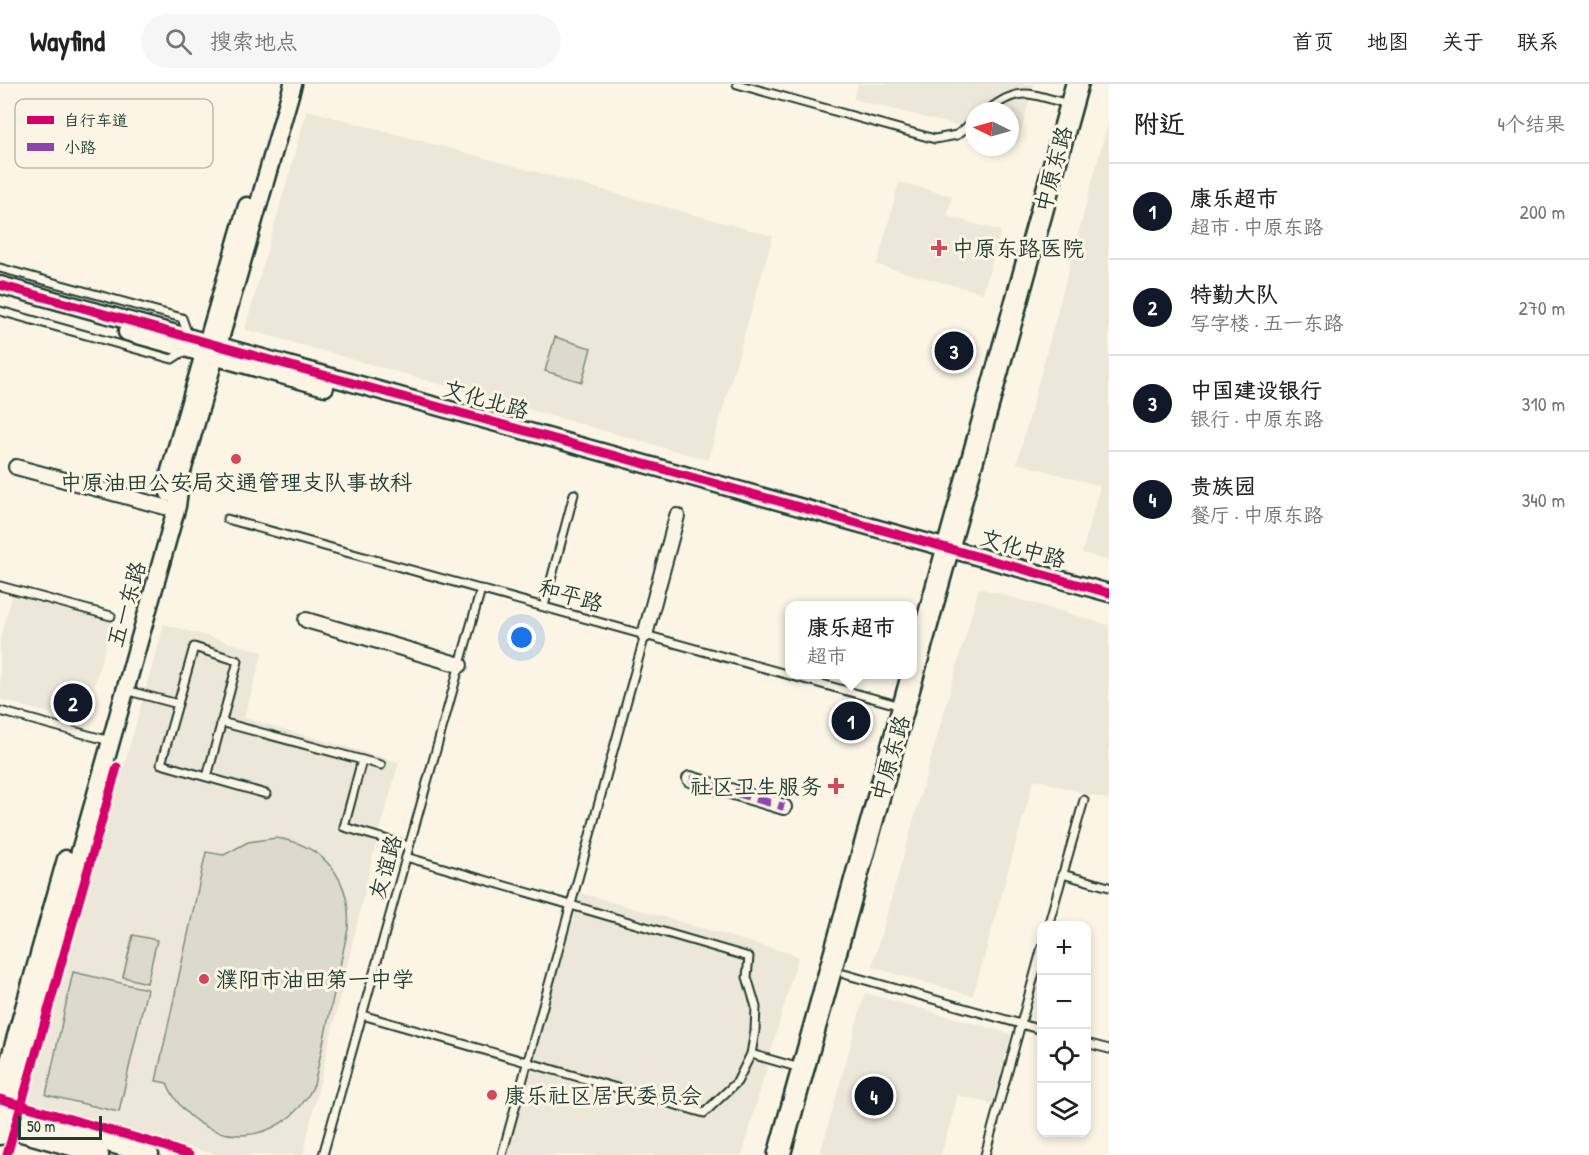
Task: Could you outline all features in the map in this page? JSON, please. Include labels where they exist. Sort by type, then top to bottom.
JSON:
[{"type":"main road","name":"中原东路","points":[[917,669],[954,555],[1091,84]]},
{"type":"main road","name":"中原东路","points":[[794,1155],[844,974],[1074,94]]},
{"type":"main road","name":"中原东路","points":[[779,1155],[914,679]]},
{"type":"street","name":"五一东路","points":[[0,1093],[105,740],[125,690],[177,506],[181,475],[212,350],[282,84]]},
{"type":"street","name":"五一东路","points":[[2,1124],[165,507],[170,471],[212,350],[293,84]]},
{"type":"street","name":"文化北路","points":[[0,285],[212,350],[954,555]]},
{"type":"street","name":"文化北路","points":[[0,297],[188,343]]},
{"type":"street","points":[[16,467],[165,507]]},
{"type":"street","points":[[645,635],[677,516]]},
{"type":"street","name":"文化中路","points":[[954,555],[1109,592]]},
{"type":"street","name":"文化中路","points":[[954,555],[1109,604]]},
{"type":"street","points":[[306,620],[460,665]]},
{"type":"street","points":[[690,779],[784,807]]},
{"type":"street","points":[[2,1124],[100,1155]]},
{"type":"street","points":[[2,1124],[150,1155]]},
{"type":"lane","points":[[737,84],[935,139],[957,135],[965,129]]},
{"type":"lane","points":[[1000,102],[1008,96],[1023,92],[1074,94]]},
{"type":"lane","points":[[0,268],[182,318],[188,343],[172,359],[0,311]]},
{"type":"lane","points":[[544,606],[573,494]]},
{"type":"lane","name":"和平路","points":[[227,519],[785,673]]},
{"type":"lane","points":[[0,586],[111,616]]},
{"type":"lane","name":"友谊路","points":[[323,1155],[481,589]]},
{"type":"lane","points":[[502,1155],[645,635]]},
{"type":"lane","points":[[207,777],[238,661],[194,647],[160,764],[266,794]]},
{"type":"lane","name":"和平路","points":[[806,679],[905,706]]},
{"type":"lane","points":[[125,690],[178,704]]},
{"type":"lane","points":[[0,711],[105,740]]},
{"type":"lane","points":[[221,722],[381,765]]},
{"type":"lane","points":[[362,760],[344,827],[409,846]]},
{"type":"lane","points":[[1049,921],[1084,800]]},
{"type":"lane","points":[[362,1015],[704,1113],[736,1082],[750,1054],[755,1031],[756,1007],[747,976],[749,957],[406,856]]},
{"type":"lane","points":[[1062,874],[1109,887]]},
{"type":"lane","points":[[986,1155],[1037,962]]},
{"type":"lane","points":[[844,974],[1038,1029]]},
{"type":"lane","points":[[1091,1044],[1109,1049]]},
{"type":"lane","points":[[750,1054],[803,1069]]},
{"type":"shaded area","points":[[858,84],[1034,84],[1019,138],[1019,102],[965,102],[965,128],[853,99]]},
{"type":"shaded area","points":[[307,110],[773,236],[708,460],[245,329]]},
{"type":"shaded area","points":[[1107,126],[1109,127],[1109,561],[1082,553],[1100,486],[1017,463]]},
{"type":"shaded area","name":"中原东路医院","points":[[899,182],[952,196],[947,216],[1001,231],[983,293],[877,265]]},
{"type":"shaded area","points":[[555,337],[591,348],[582,382],[545,371]]},
{"type":"shaded area","points":[[979,588],[1109,625],[1109,800],[1034,779],[973,996],[872,967]]},
{"type":"shaded area","points":[[12,596],[113,622],[83,723],[0,699],[0,641]]},
{"type":"shaded area","name":"濮阳市油田第一中学","points":[[164,624],[263,652],[244,718],[399,762],[373,855],[303,1155],[218,1155],[29,1103]]},
{"type":"shaded area","points":[[276,838],[308,848],[332,868],[345,895],[348,929],[314,1085],[300,1107],[282,1123],[261,1132],[239,1135],[218,1132],[198,1122],[180,1106],[167,1083],[156,1081],[206,852],[224,855],[248,842]]},
{"type":"shaded area","points":[[581,893],[798,956],[742,1155],[505,1155]]},
{"type":"shaded area","points":[[133,935],[157,940],[147,983],[123,977]]},
{"type":"shaded area","points":[[73,972],[147,989],[119,1112],[46,1095]]},
{"type":"shaded area","points":[[865,993],[1011,1034],[992,1104],[958,1095],[941,1155],[820,1155]]},
{"type":"marked path","points":[[690,779],[784,807]]},
{"type":"cycle path","points":[[0,285],[1109,593]]},
{"type":"cycle path","points":[[7,1155],[117,767]]},
{"type":"cycle path","points":[[0,1099],[189,1155]]},
{"type":"place","name":"中原东路医院","points":[[939,248]]},
{"type":"place","name":"中国建设银行","points":[[954,351]]},
{"type":"place","name":"中原油田公安局交通管理支队事故科","points":[[236,459]]},
{"type":"place","name":"特勤大队","points":[[73,703]]},
{"type":"place","name":"康乐超市","points":[[851,721]]},
{"type":"place","name":"社区卫生服务","points":[[836,786]]},
{"type":"place","name":"濮阳市油田第一中学","points":[[204,979]]},
{"type":"place","name":"康乐社区居民委员会","points":[[492,1095]]},
{"type":"place","name":"贵族园","points":[[874,1096]]}]
